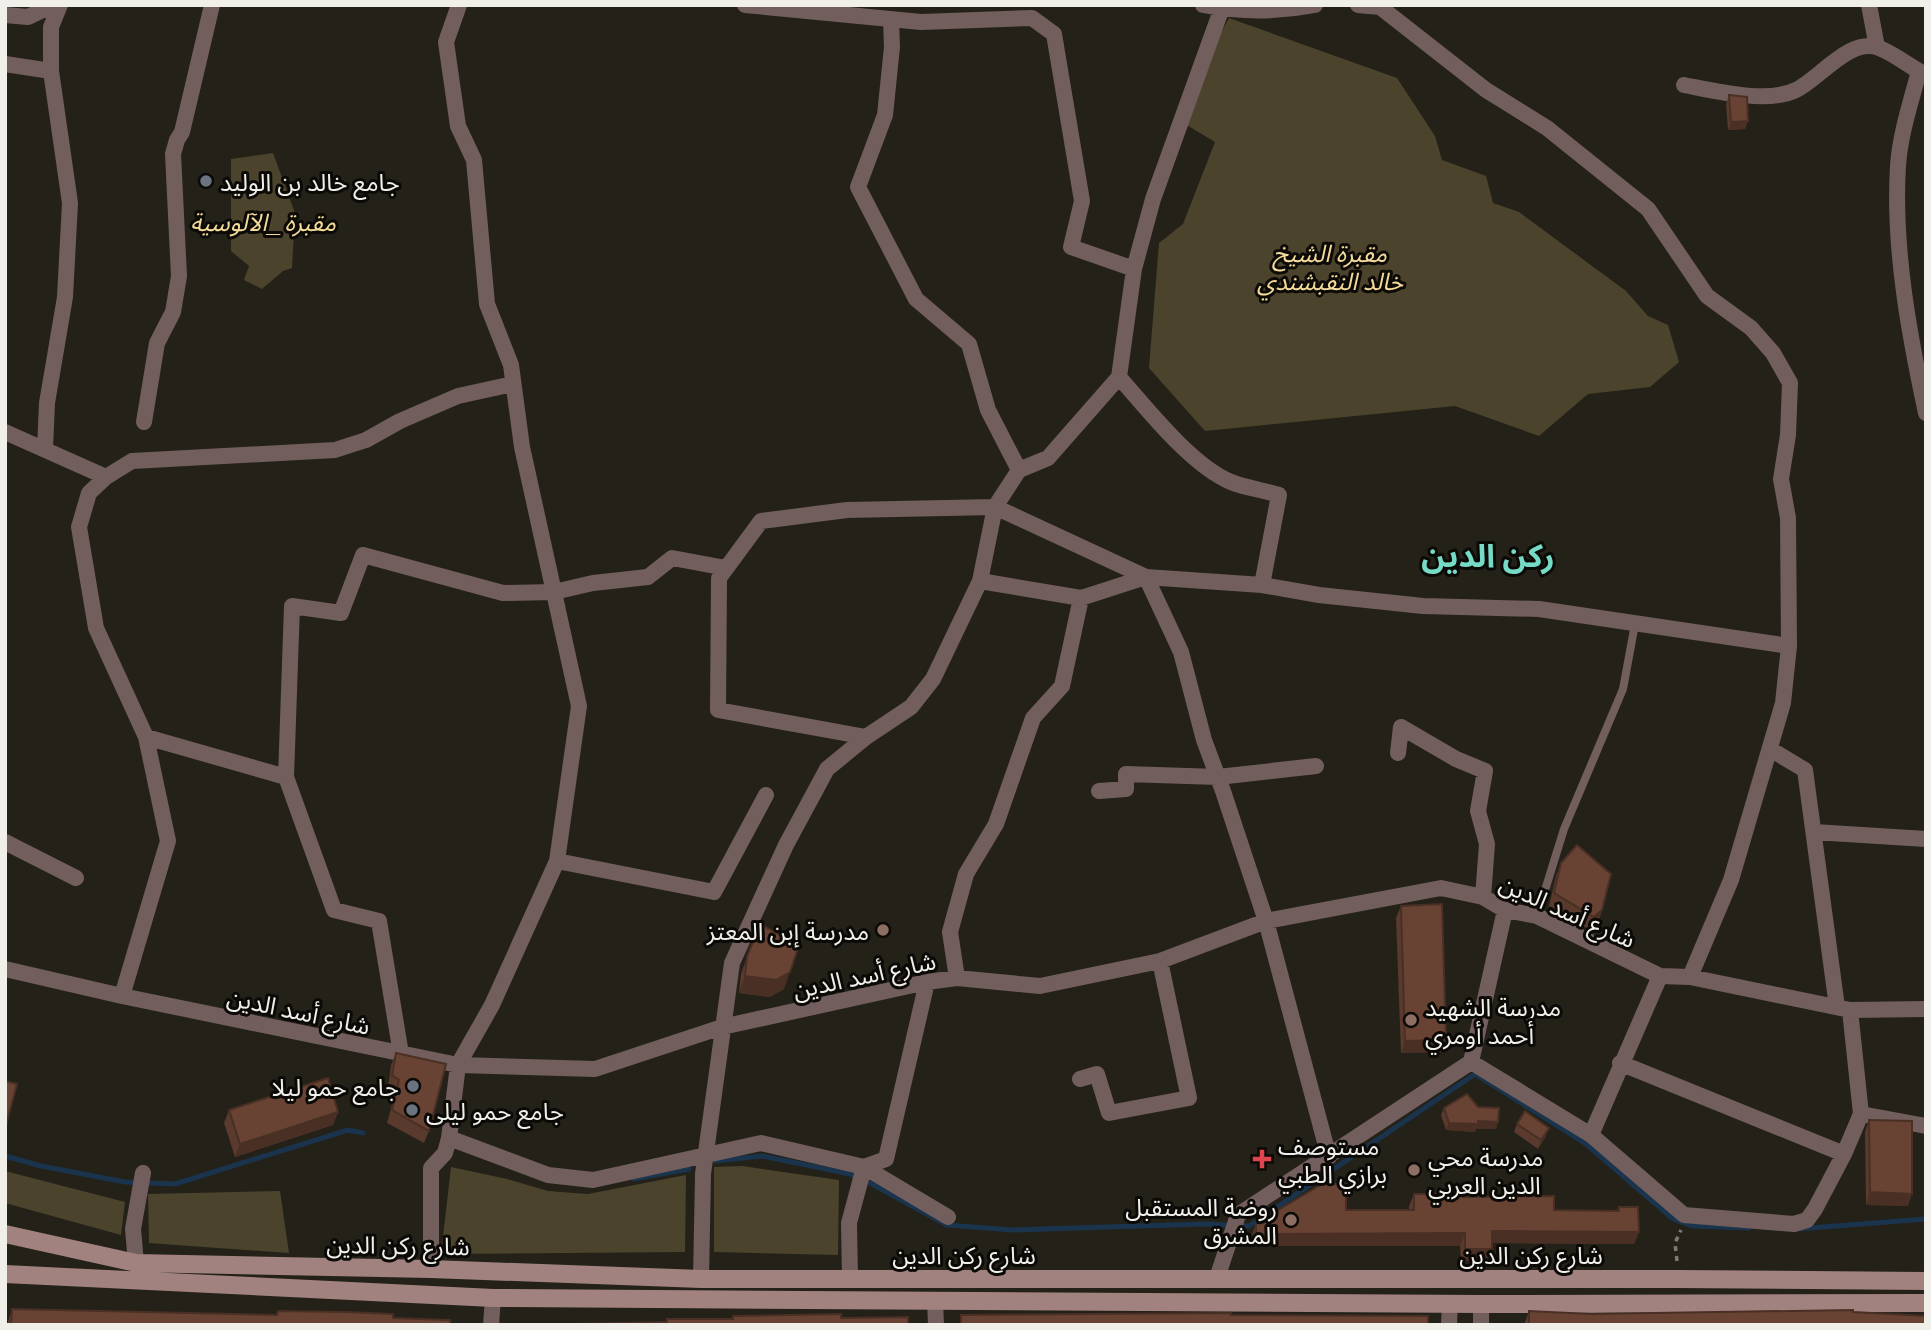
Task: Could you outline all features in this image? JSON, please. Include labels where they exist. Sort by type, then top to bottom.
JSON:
[{"type":"main road","name":"شارع ركن الدين","points":[[5,1234],[136,1263],[431,1269],[701,1279],[1678,1279],[1926,1282]]},
{"type":"main road","name":"شارع ركن الدين","points":[[5,1274],[493,1298],[1481,1304],[1926,1303]]},
{"type":"street","points":[[5,15],[27,17],[53,5]]},
{"type":"street","points":[[44,448],[47,403],[65,297],[70,203],[51,71],[51,27],[60,5]]},
{"type":"street","points":[[144,422],[157,344],[173,312],[179,276],[173,154],[182,132],[212,5]]},
{"type":"street","points":[[431,1269],[431,1168],[447,1145],[458,1065],[492,1005],[557,861],[579,706],[522,447],[511,365],[487,304],[474,160],[458,126],[446,42],[459,5]]},
{"type":"street","points":[[745,5],[845,10],[921,22],[1032,19],[1054,34],[1082,201],[1071,247],[1133,269]]},
{"type":"street","points":[[1203,5],[1292,10],[1315,5]]},
{"type":"street","points":[[1358,5],[1380,7],[1486,90],[1547,128],[1648,209],[1707,296],[1751,328],[1773,353],[1790,383],[1788,435],[1781,479],[1788,518],[1789,646],[1783,703],[1731,880],[1690,977]]},
{"type":"street","points":[[1869,5],[1877,47]]},
{"type":"street","points":[[701,1279],[704,1174],[732,963],[786,845],[827,769],[866,737],[911,707],[933,679],[980,581],[995,508],[1019,470],[1048,458],[1119,377],[1133,269],[1153,199],[1223,7]]},
{"type":"street","points":[[891,19],[892,47],[885,115],[858,187],[916,299],[969,344],[988,410],[1019,470]]},
{"type":"street","points":[[1685,85],[1722,93],[1769,96],[1795,91],[1861,46],[1877,47],[1922,73],[1907,118],[1898,165],[1900,246],[1919,347],[1926,412]]},
{"type":"street","points":[[5,64],[51,71]]},
{"type":"street","points":[[1119,377],[1194,457],[1230,481],[1279,495],[1262,585]]},
{"type":"street","points":[[122,996],[168,841],[146,737],[96,628],[79,527],[89,493],[106,477],[132,461],[335,450],[366,440],[400,421],[458,396],[513,384]]},
{"type":"street","points":[[5,432],[106,477]]},
{"type":"street","points":[[866,737],[718,710],[719,578],[761,522],[847,510],[995,508],[1146,577],[1262,585],[1319,595],[1423,606],[1539,608],[1789,646]]},
{"type":"street","points":[[401,1054],[379,921],[334,910],[286,777],[292,606],[341,612],[363,555],[503,593],[554,592],[593,583],[648,577],[672,558],[726,568]]},
{"type":"street","points":[[980,581],[1081,598],[1146,577]]},
{"type":"street","points":[[1146,577],[1181,652],[1204,740],[1266,921],[1329,1157]]},
{"type":"street","points":[[957,978],[950,932],[966,874],[996,824],[1032,718],[1062,686],[1081,598]]},
{"type":"street","points":[[1398,753],[1401,727],[1456,759],[1485,771],[1478,811],[1487,844],[1483,897]]},
{"type":"street","points":[[146,737],[286,777]]},
{"type":"street","points":[[1471,1062],[1591,1135],[1682,1222],[1794,1224],[1807,1220],[1844,1154],[1861,1114],[1805,770],[1770,749]]},
{"type":"street","points":[[1099,791],[1126,789],[1126,774],[1218,777],[1316,766]]},
{"type":"street","points":[[557,861],[714,892],[766,795]]},
{"type":"street","points":[[1814,832],[1926,839]]},
{"type":"street","points":[[5,842],[76,878]]},
{"type":"street","name":"شارع أسد الدين","points":[[5,969],[122,996],[458,1065],[595,1069],[722,1027],[928,982],[957,978],[1040,986],[1160,961],[1266,921],[1441,888],[1483,897],[1505,910],[1537,916],[1660,976],[1690,977],[1844,1008],[1926,1009]]},
{"type":"street","points":[[1217,1278],[1238,1215],[1471,1062],[1505,910]]},
{"type":"street","points":[[1080,1079],[1097,1074],[1109,1112],[1189,1098],[1160,961]]},
{"type":"street","points":[[1591,1135],[1660,976]]},
{"type":"street","points":[[864,1167],[886,1159],[928,982]]},
{"type":"street","points":[[1620,1063],[1844,1154]]},
{"type":"street","points":[[1861,1114],[1926,1126]]},
{"type":"street","points":[[447,1145],[548,1175],[593,1180],[761,1143],[864,1167],[948,1217]]},
{"type":"street","points":[[850,1278],[849,1223],[864,1167]]},
{"type":"street","points":[[136,1263],[133,1229],[143,1174]]},
{"type":"street","points":[[491,1325],[493,1298]]},
{"type":"street","points":[[935,1301],[936,1325]]},
{"type":"street","points":[[1449,1325],[1450,1303]]},
{"type":"street","points":[[1481,1304],[1481,1325]]},
{"type":"lane","points":[[1537,916],[1564,829],[1623,689],[1635,624]]},
{"type":"path","points":[[1678,1279],[1675,1243],[1682,1222]]},
{"type":"green space","name":"مقبرة الشيخ خالد النقبشندي","points":[[1229,18],[1397,78],[1435,136],[1442,160],[1486,176],[1493,203],[1519,212],[1626,291],[1648,316],[1668,325],[1679,362],[1650,387],[1588,394],[1539,436],[1455,406],[1205,431],[1149,368],[1159,243],[1183,224],[1215,142],[1175,118]]},
{"type":"green space","name":"مقبرة_الآلوسية","points":[[273,153],[295,213],[292,268],[283,271],[262,289],[244,280],[249,266],[231,251],[231,159]]},
{"type":"green space","points":[[742,1166],[839,1180],[838,1255],[714,1252],[714,1167]]},
{"type":"green space","points":[[451,1167],[548,1191],[588,1194],[686,1175],[685,1252],[441,1254]]},
{"type":"green space","points":[[5,1171],[125,1202],[121,1235],[5,1203]]},
{"type":"green space","points":[[280,1191],[289,1253],[149,1243],[148,1194]]},
{"type":"building","points":[[1729,95],[1747,97],[1748,121],[1731,122]]},
{"type":"building","points":[[1577,845],[1611,874],[1602,910],[1594,917],[1554,893],[1561,863]]},
{"type":"building","points":[[1442,904],[1446,1040],[1405,1041],[1401,906]]},
{"type":"building","points":[[760,924],[799,945],[790,972],[776,980],[745,976],[747,957]]},
{"type":"building","name":"جامع حمو ليلى","points":[[396,1053],[446,1064],[429,1131],[392,1110],[399,1080],[392,1075]]},
{"type":"building","points":[[328,1078],[338,1112],[240,1144],[229,1110]]},
{"type":"building","points":[[5,1081],[17,1084],[5,1129]]},
{"type":"building","points":[[1467,1094],[1478,1107],[1499,1108],[1498,1122],[1449,1123],[1444,1108]]},
{"type":"building","points":[[1525,1111],[1549,1128],[1541,1140],[1517,1124]]},
{"type":"building","points":[[1869,1120],[1912,1121],[1912,1194],[1870,1192]]},
{"type":"building","points":[[1322,1184],[1346,1184],[1346,1210],[1414,1210],[1414,1194],[1463,1194],[1463,1197],[1554,1196],[1554,1210],[1619,1211],[1619,1207],[1638,1207],[1639,1232],[1492,1231],[1492,1249],[1465,1249],[1465,1233],[1256,1234],[1256,1223]]},
{"type":"building","points":[[12,1309],[277,1315],[278,1311],[345,1312],[393,1314],[393,1318],[450,1320],[450,1325],[11,1325]]},
{"type":"building","points":[[1853,1310],[1926,1316],[1926,1325],[1529,1325],[1529,1311],[1591,1314]]},
{"type":"building","points":[[1231,1313],[1428,1316],[1428,1325],[961,1325],[961,1315]]},
{"type":"building","points":[[841,1314],[841,1318],[908,1317],[908,1325],[530,1325],[667,1322],[667,1319]]},
{"type":"waterway","points":[[715,1161],[762,1156],[850,1174],[947,1225],[1012,1230],[1203,1224],[1249,1226],[1475,1074],[1586,1144],[1673,1219],[1692,1226],[1749,1228]]},
{"type":"waterway","points":[[5,1156],[41,1166],[125,1182],[175,1184],[348,1130],[363,1133]]},
{"type":"waterway","points":[[634,1179],[689,1169]]},
{"type":"waterway","points":[[1797,1229],[1926,1219]]},
{"type":"place","name":"جامع خالد بن الوليد","points":[[206,181]]},
{"type":"place","name":"مدرسة إبن المعتز","points":[[883,930]]},
{"type":"place","name":"مدرسة الشهيد أحمد أومري","points":[[1411,1020]]},
{"type":"place","name":"جامع حمو ليلا","points":[[413,1086]]},
{"type":"place","name":"جامع حمو ليلى","points":[[412,1110]]},
{"type":"place","name":"مستوصف برازي الطبي","points":[[1262,1159]]},
{"type":"place","name":"مدرسة محي الدين العربي","points":[[1414,1170]]},
{"type":"place","name":"روضة المستقبل المشرق","points":[[1291,1220]]},
{"type":"district","name":"ركن الدين","points":[[1488,553]]}]
